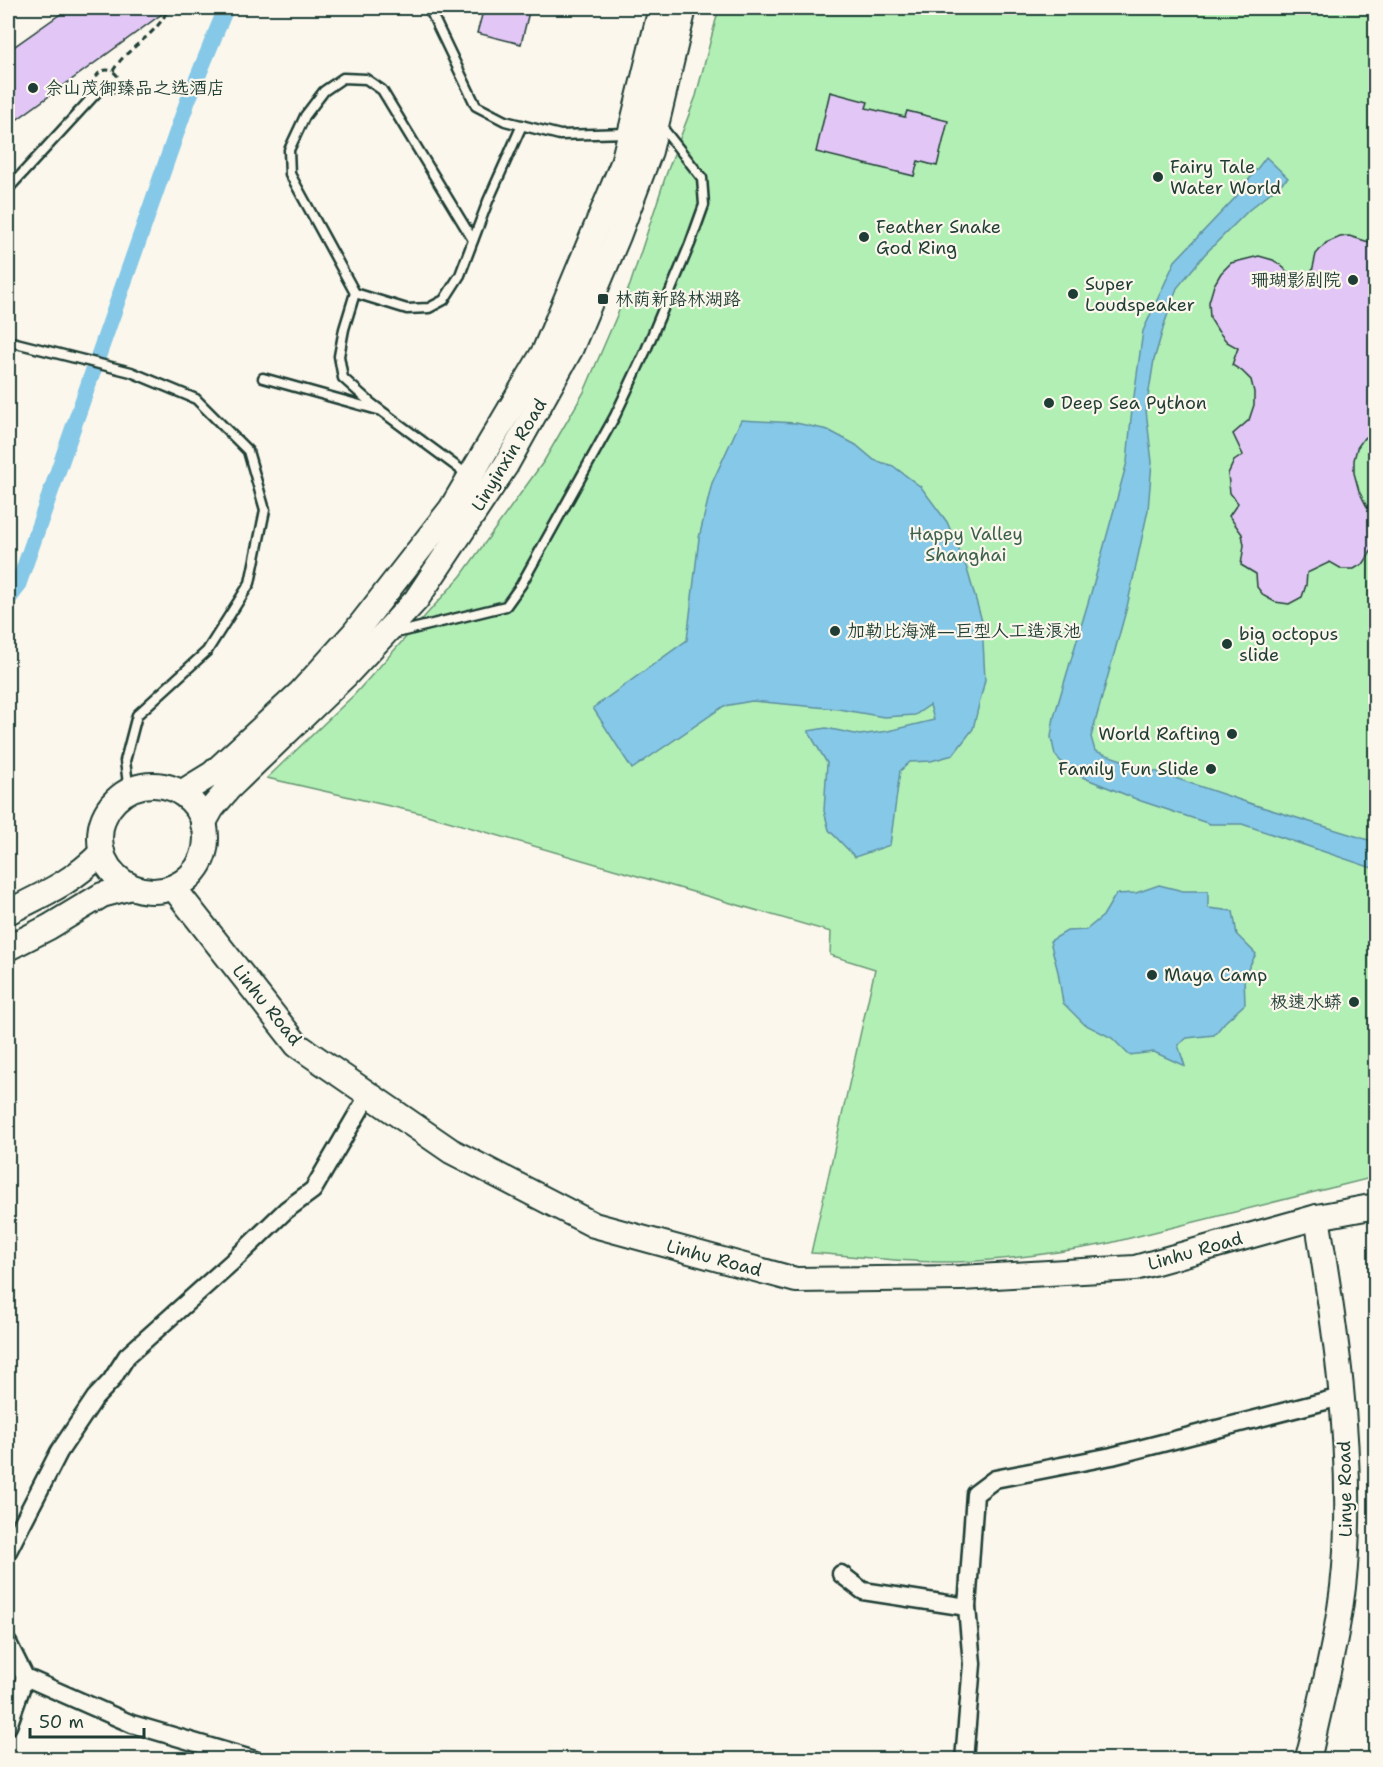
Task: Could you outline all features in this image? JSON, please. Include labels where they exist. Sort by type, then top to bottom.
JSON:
[{"type":"main road","name":"Linyinxin Road","points":[[181,793],[212,774],[308,685],[355,632],[451,509],[545,350],[623,163],[661,8]]},
{"type":"main road","name":"Linyinxin Road","points":[[203,824],[212,808],[229,788],[346,675],[416,600],[506,465],[570,350],[622,225],[650,151],[684,8]]},
{"type":"main road","points":[[157,785],[181,793],[200,814],[203,824],[205,848],[199,864],[188,878],[173,887],[156,891],[138,890],[122,882],[110,870],[102,852],[99,837],[102,820],[111,805],[129,791],[140,787],[157,785]]},
{"type":"main road","points":[[8,912],[64,884],[87,867],[102,852]]},
{"type":"main road","points":[[8,948],[49,927],[102,895],[132,887]]},
{"type":"main road","name":"Linhu Road","points":[[173,887],[297,1044],[451,1151],[594,1225],[796,1280],[961,1278],[1135,1268],[1317,1217],[1376,1206]]},
{"type":"main road","name":"Linye Road","points":[[1307,1760],[1340,1618],[1346,1552],[1347,1485],[1341,1397],[1333,1315],[1317,1217]]},
{"type":"street","points":[[8,1551],[59,1452],[95,1398],[111,1381],[127,1356],[286,1210],[314,1190],[369,1094]]},
{"type":"street","points":[[964,1760],[972,1664],[967,1606],[975,1494],[995,1479],[1112,1456],[1341,1397]]},
{"type":"street","points":[[841,1574],[863,1592],[967,1606]]},
{"type":"street","points":[[8,1643],[26,1677],[132,1724],[255,1760]]},
{"type":"street","points":[[8,1726],[26,1677]]},
{"type":"lane","points":[[429,8],[476,106],[505,121],[560,135],[631,132]]},
{"type":"lane","points":[[473,240],[382,90],[366,79],[343,78],[324,91],[305,116],[289,150],[290,174],[355,293],[407,309],[429,308],[444,300],[460,275],[488,201],[522,125]]},
{"type":"lane","points":[[8,189],[99,90]]},
{"type":"lane","points":[[382,637],[506,606],[521,585],[615,416],[646,350],[704,205],[702,178],[657,121]]},
{"type":"lane","points":[[355,293],[344,328],[339,356],[343,378],[382,411],[470,477]]},
{"type":"lane","points":[[8,341],[131,372],[196,399],[248,451],[265,510],[250,583],[207,651],[136,715],[125,761],[129,791]]},
{"type":"lane","points":[[263,378],[382,411]]},
{"type":"path","points":[[113,71],[127,52],[165,18],[168,8]]},
{"type":"green space","name":"Happy Valley Shanghai","points":[[719,8],[1375,8],[1375,1177],[1106,1244],[1030,1256],[936,1262],[811,1253],[875,969],[830,955],[831,932],[420,813],[267,778],[354,695],[461,576],[544,461],[584,392],[630,285],[666,175],[696,96]]},
{"type":"water","points":[[1266,157],[1288,178],[1249,210],[1205,254],[1177,288],[1165,322],[1154,360],[1146,410],[1152,462],[1148,510],[1127,607],[1091,737],[1095,751],[1252,804],[1375,842],[1375,869],[1242,824],[1210,824],[1141,801],[1082,777],[1067,768],[1055,755],[1051,737],[1054,717],[1127,462],[1143,331],[1175,261],[1235,198]]},
{"type":"water","name":"加勒比海滩—巨型人工造浪池","points":[[741,420],[796,423],[828,430],[856,445],[874,460],[893,466],[921,487],[947,522],[967,569],[982,621],[985,680],[973,729],[953,755],[931,761],[910,762],[900,771],[890,845],[855,857],[829,830],[824,811],[827,763],[808,731],[826,728],[860,735],[888,731],[934,720],[930,705],[915,715],[884,717],[838,709],[752,701],[724,706],[632,769],[593,708],[687,640],[699,538],[712,483]]},
{"type":"water","name":"Maya Camp","points":[[1159,885],[1183,891],[1208,891],[1208,908],[1233,911],[1237,935],[1256,954],[1244,977],[1245,1004],[1214,1035],[1187,1038],[1178,1045],[1185,1066],[1154,1052],[1129,1055],[1112,1038],[1084,1024],[1063,1003],[1050,941],[1067,931],[1086,930],[1103,916],[1116,894],[1136,893]]},
{"type":"building","name":"佘山茂御臻品之选酒店","points":[[69,8],[170,8],[8,126],[8,51]]},
{"type":"building","points":[[484,8],[530,8],[521,44],[477,33]]},
{"type":"building","points":[[830,92],[868,102],[866,108],[905,117],[907,111],[948,121],[937,166],[918,161],[914,176],[816,152]]},
{"type":"building","points":[[1349,236],[1376,246],[1376,434],[1364,438],[1357,448],[1354,460],[1354,473],[1359,491],[1368,509],[1376,516],[1372,550],[1364,563],[1354,569],[1342,569],[1330,562],[1307,573],[1302,597],[1289,604],[1275,602],[1264,596],[1257,587],[1256,574],[1241,565],[1244,545],[1242,534],[1229,516],[1238,503],[1230,493],[1228,474],[1234,461],[1243,455],[1233,434],[1249,420],[1254,405],[1254,392],[1251,380],[1232,365],[1238,348],[1227,342],[1218,331],[1210,318],[1209,302],[1214,285],[1231,263],[1259,256],[1273,260],[1283,267],[1293,279],[1311,276],[1316,254],[1326,243]]},
{"type":"waterway","points":[[8,600],[17,588],[187,103],[226,8]]},
{"type":"place","name":"佘山茂御臻品之选酒店","points":[[33,88]]},
{"type":"place","name":"Fairy Tale Water World","points":[[1158,177]]},
{"type":"place","name":"Feather Snake God Ring","points":[[864,237]]},
{"type":"place","name":"珊瑚影剧院","points":[[1353,280]]},
{"type":"place","name":"Super Loudspeaker","points":[[1073,294]]},
{"type":"place","name":"林荫新路林湖路","points":[[603,299]]},
{"type":"place","name":"Deep Sea Python","points":[[1049,403]]},
{"type":"place","name":"加勒比海滩—巨型人工造浪池","points":[[835,631]]},
{"type":"place","name":"big octopus slide","points":[[1227,644]]},
{"type":"place","name":"World Rafting","points":[[1232,734]]},
{"type":"place","name":"Family Fun Slide","points":[[1211,769]]},
{"type":"place","name":"Maya Camp","points":[[1152,975]]},
{"type":"place","name":"极速水蟒","points":[[1354,1002]]}]
